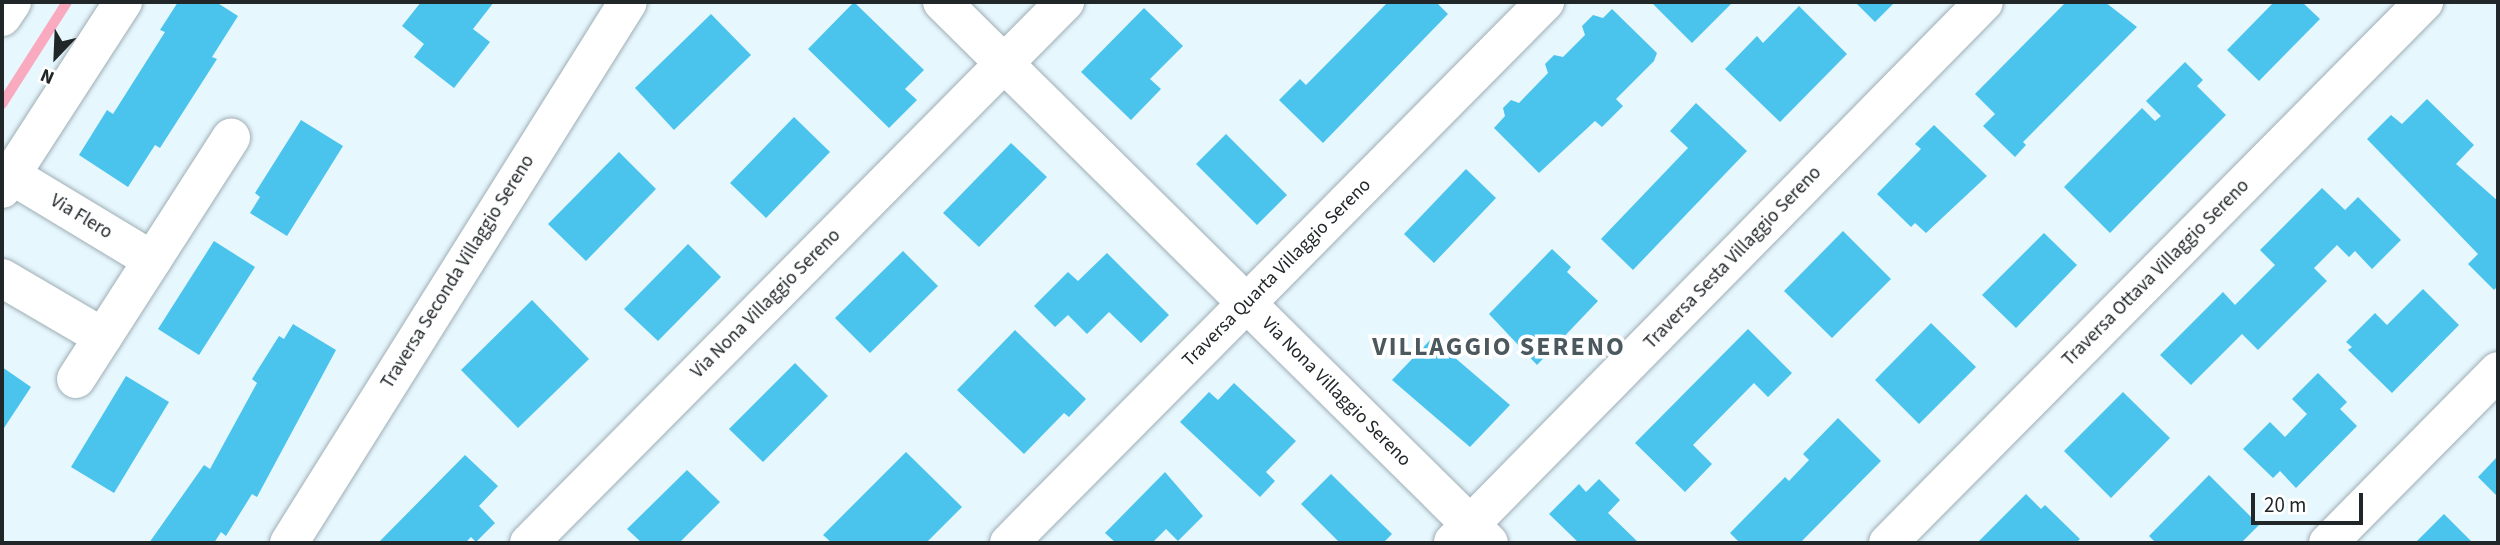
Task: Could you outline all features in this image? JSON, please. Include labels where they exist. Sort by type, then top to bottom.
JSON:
[{"type":"street","points":[[2,17],[12,2]]},
{"type":"street","name":"Via Flero","points":[[123,2],[6,182],[152,260]]},
{"type":"street","name":"Traversa Seconda Villaggio Sereno","points":[[289,543],[628,2]]},
{"type":"street","name":"Via Nona Villaggio Sereno","points":[[942,2],[1247,304],[1471,537]]},
{"type":"street","name":"Via Nona Villaggio Sereno","points":[[529,543],[1065,2]]},
{"type":"street","name":"Traversa Quarta Villaggio Sereno","points":[[1009,543],[1545,2]]},
{"type":"street","name":"Traversa Sesta Villaggio Sereno","points":[[1471,537],[1984,2]]},
{"type":"street","name":"Traversa Ottava Villaggio Sereno","points":[[1888,543],[2424,2]]},
{"type":"street","points":[[76,379],[231,138]]},
{"type":"street","points":[[2,278],[103,337]]},
{"type":"street","points":[[2328,543],[2498,371]]},
{"type":"building","points":[[178,2],[216,2],[238,16],[212,57],[217,59],[160,148],[155,145],[128,187],[79,155],[107,110],[113,114],[165,32],[160,30]]},
{"type":"building","points":[[421,2],[494,2],[473,29],[490,42],[454,88],[414,57],[424,44],[402,26]]},
{"type":"building","points":[[854,2],[924,70],[905,89],[917,100],[889,128],[808,49]]},
{"type":"building","points":[[1388,2],[1436,2],[1448,14],[1323,143],[1279,100],[1300,79],[1306,85]]},
{"type":"building","points":[[1651,2],[1733,2],[1692,43]]},
{"type":"building","points":[[1855,2],[1895,2],[1875,22]]},
{"type":"building","points":[[2066,2],[2105,2],[2137,27],[2023,142],[2026,145],[2015,157],[1983,126],[1995,114],[1975,94]]},
{"type":"building","points":[[2274,2],[2302,2],[2320,19],[2259,81],[2227,50]]},
{"type":"building","points":[[1799,6],[1847,54],[1780,122],[1725,69],[1757,36],[1763,43]]},
{"type":"building","points":[[1144,8],[1183,46],[1150,79],[1161,89],[1131,120],[1081,72]]},
{"type":"building","points":[[1612,9],[1657,53],[1654,61],[1616,99],[1623,106],[1602,127],[1595,121],[1539,173],[1494,128],[1505,116],[1503,108],[1511,100],[1519,103],[1548,73],[1545,64],[1554,55],[1563,57],[1585,35],[1582,26],[1593,15],[1603,18]]},
{"type":"building","points":[[711,14],[751,55],[674,130],[635,88]]},
{"type":"building","points":[[2185,62],[2203,80],[2197,86],[2226,115],[2110,233],[2064,187],[2142,108],[2155,121],[2161,116],[2146,101]]},
{"type":"building","points":[[2427,99],[2474,145],[2456,164],[2498,201],[2498,286],[2494,290],[2468,264],[2478,254],[2367,139],[2391,115],[2402,124]]},
{"type":"building","points":[[1696,103],[1747,151],[1633,270],[1601,239],[1688,148],[1670,131]]},
{"type":"building","points":[[794,117],[830,152],[766,218],[730,183]]},
{"type":"building","points":[[301,120],[343,146],[287,236],[250,213],[260,197],[255,193]]},
{"type":"building","points":[[1934,125],[1987,176],[1926,233],[1915,223],[1911,227],[1877,194],[1921,149],[1915,144]]},
{"type":"building","points":[[1226,134],[1287,195],[1257,225],[1196,164]]},
{"type":"building","points":[[1011,143],[1047,177],[979,247],[943,213]]},
{"type":"building","points":[[619,152],[656,189],[586,261],[548,224]]},
{"type":"building","points":[[1466,169],[1496,198],[1434,263],[1404,234]]},
{"type":"building","points":[[2322,188],[2345,210],[2358,197],[2401,240],[2372,269],[2355,251],[2349,257],[2337,245],[2314,268],[2327,281],[2258,350],[2242,334],[2191,385],[2160,355],[2223,292],[2235,305],[2275,265],[2260,250]]},
{"type":"building","points":[[1843,231],[1891,279],[1832,338],[1784,291]]},
{"type":"building","points":[[2044,233],[2077,265],[2016,328],[1982,295]]},
{"type":"building","points":[[214,241],[255,267],[199,355],[158,329]]},
{"type":"building","points":[[688,244],[721,277],[658,341],[624,309]]},
{"type":"building","points":[[1552,249],[1571,267],[1567,272],[1598,301],[1537,365],[1489,314]]},
{"type":"building","points":[[903,251],[938,286],[870,353],[835,318]]},
{"type":"building","points":[[1107,253],[1169,315],[1141,343],[1109,312],[1087,334],[1068,315],[1055,327],[1034,306],[1068,272],[1078,281]]},
{"type":"building","points":[[2423,289],[2459,325],[2392,393],[2348,350],[2352,347],[2346,342],[2375,313],[2387,325]]},
{"type":"building","points":[[532,300],[589,359],[518,428],[461,370]]},
{"type":"building","points":[[1931,323],[1976,367],[1919,424],[1875,380]]},
{"type":"building","points":[[293,324],[336,350],[257,497],[252,494],[226,536],[221,532],[214,543],[149,543],[204,465],[210,469],[257,383],[252,379],[279,336],[284,339]]},
{"type":"building","points":[[1748,329],[1792,373],[1768,397],[1754,383],[1693,445],[1712,464],[1685,492],[1635,443]]},
{"type":"building","points":[[1015,330],[1086,399],[1069,417],[1064,413],[1024,454],[957,390]]},
{"type":"building","points":[[1432,338],[1510,405],[1470,447],[1392,380]]},
{"type":"building","points":[[795,363],[828,396],[763,462],[729,429]]},
{"type":"building","points":[[2,367],[31,387],[2,431]]},
{"type":"building","points":[[2318,373],[2347,402],[2340,409],[2357,426],[2296,488],[2280,471],[2273,478],[2243,449],[2270,422],[2285,437],[2307,414],[2292,399]]},
{"type":"building","points":[[126,376],[169,402],[114,493],[71,467]]},
{"type":"building","points":[[1234,383],[1296,441],[1266,472],[1275,481],[1260,497],[1180,422],[1209,392],[1218,400]]},
{"type":"building","points":[[2123,392],[2170,438],[2111,498],[2064,451]]},
{"type":"building","points":[[1838,418],[1881,461],[1800,543],[1740,543],[1730,533],[1785,477],[1789,481],[1809,460],[1803,454]]},
{"type":"building","points":[[906,452],[962,507],[926,543],[832,543],[823,535]]},
{"type":"building","points":[[465,455],[498,486],[479,506],[495,523],[476,542],[471,537],[465,543],[378,543]]},
{"type":"building","points":[[2498,456],[2498,497],[2478,477]]},
{"type":"building","points":[[687,470],[720,502],[679,543],[642,543],[627,529]]},
{"type":"building","points":[[1165,472],[1203,516],[1178,541],[1166,529],[1152,543],[1116,543],[1105,533]]},
{"type":"building","points":[[1331,474],[1392,534],[1383,543],[1340,543],[1301,504]]},
{"type":"building","points":[[2209,475],[2259,525],[2241,543],[2156,543],[2149,536]]},
{"type":"building","points":[[1599,479],[1620,500],[1608,513],[1639,543],[1579,543],[1549,514],[1579,484],[1586,492]]},
{"type":"building","points":[[2026,494],[2041,509],[2045,505],[2080,539],[2076,543],[1977,543]]},
{"type":"building","points":[[2444,514],[2473,543],[2415,543]]},
{"type":"waterway","points":[[2,104],[67,2]]},
{"type":"district","name":"VILLAGGIO SERENO","points":[[1499,347]]}]
